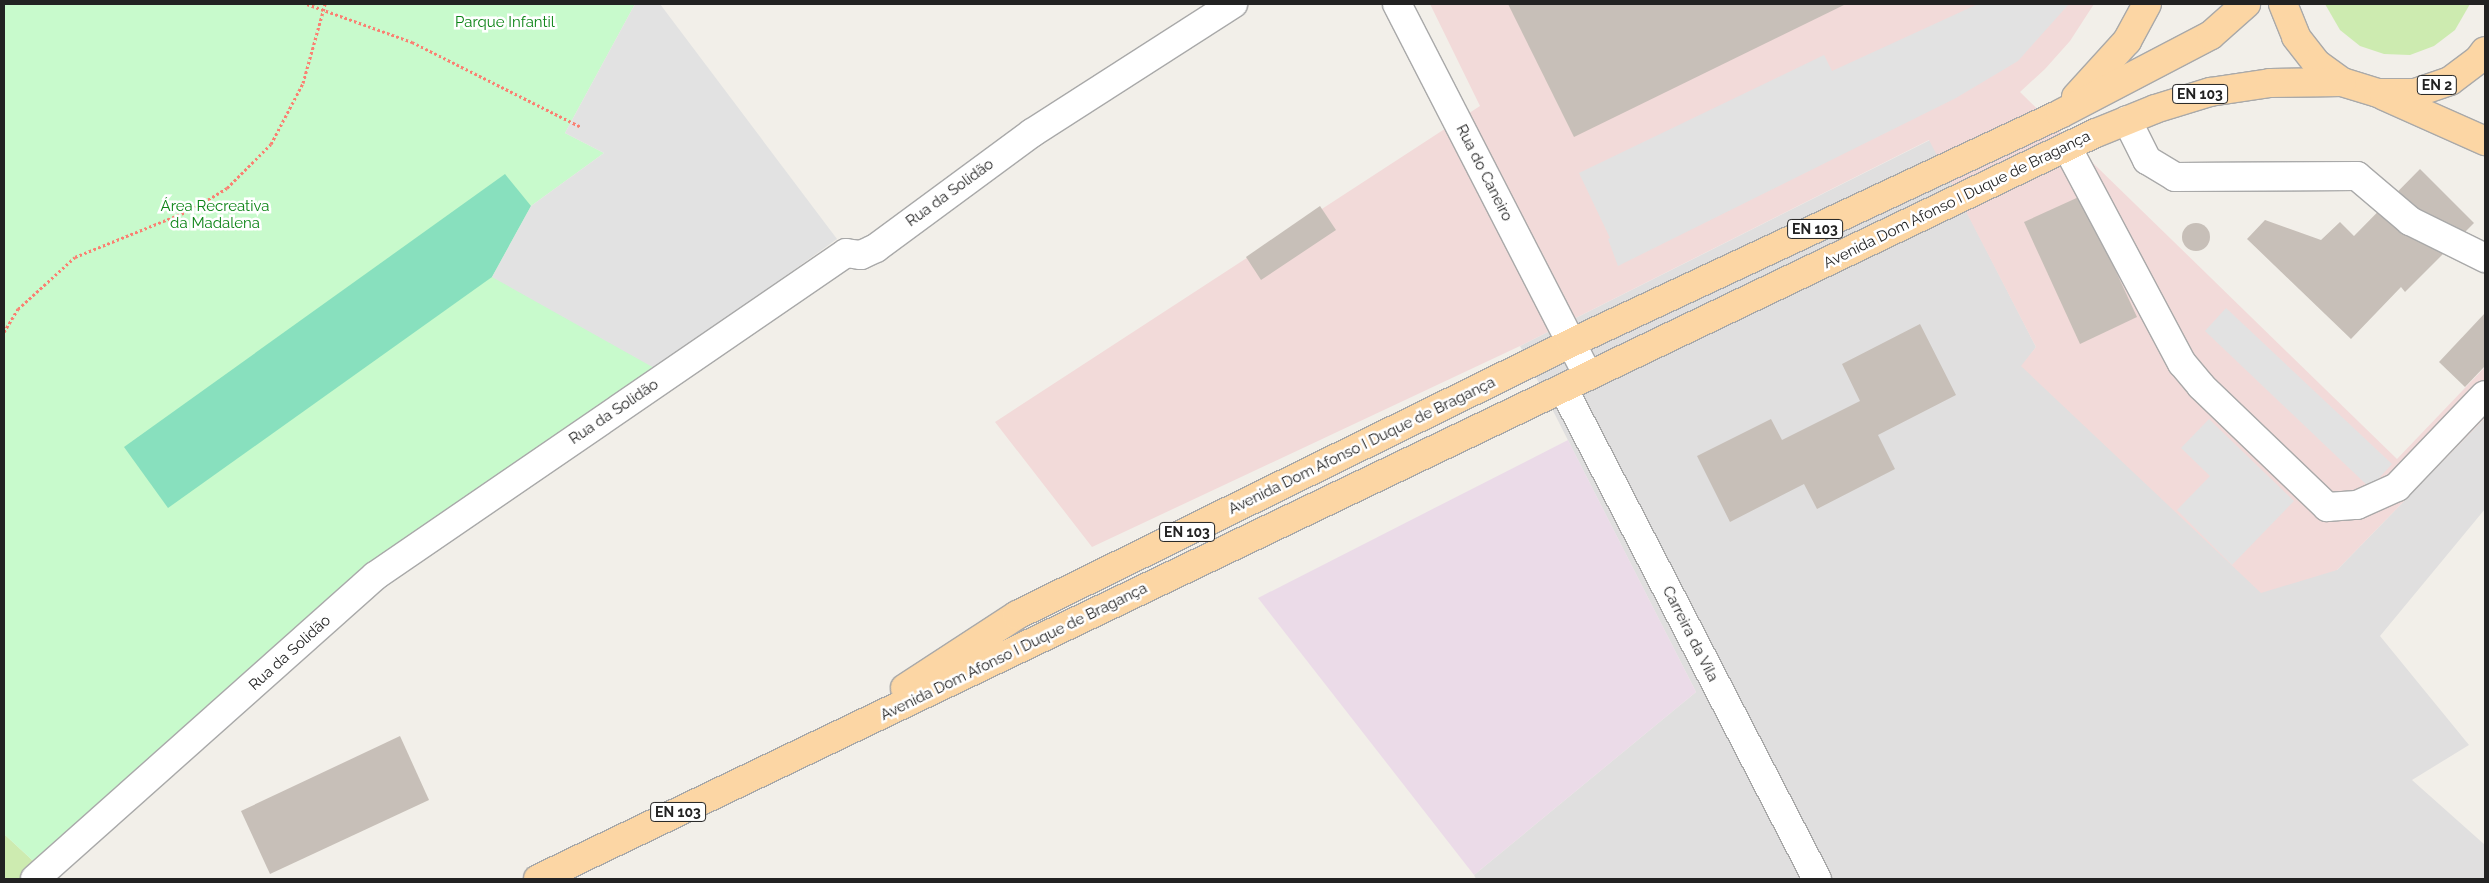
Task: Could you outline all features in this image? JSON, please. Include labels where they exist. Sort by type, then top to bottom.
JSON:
[{"type":"main road","name":"Avenida Dom Afonso I Duque de Bragança","points":[[2060,114],[2127,41],[2147,4]]},
{"type":"main road","name":"Avenida Dom Afonso I Duque de Bragança","points":[[819,745],[1017,615],[1571,343],[2060,114],[2211,35],[2246,4]]},
{"type":"main road","name":"EN 2","points":[[2283,4],[2296,37],[2316,62],[2342,82],[2378,93],[2485,141]]},
{"type":"main road","name":"EN 2","points":[[2378,93],[2415,93],[2450,81],[2479,59],[2485,51]]},
{"type":"main road","name":"Avenida Dom Afonso I Duque de Bragança","points":[[538,879],[2127,120],[2184,99],[2220,90],[2270,83],[2342,82]]},
{"type":"street","name":"Rua da Solidão","points":[[35,879],[375,576],[846,254],[861,254],[876,248],[1032,133],[1233,4]]},
{"type":"street","name":"Rua do Caneiro","points":[[1397,4],[1571,343]]},
{"type":"street","points":[[2127,120],[2146,160],[2175,177],[2357,176],[2410,221],[2485,258]]},
{"type":"street","points":[[2067,147],[2182,362],[2201,386],[2327,507],[2357,505],[2397,487],[2485,395]]},
{"type":"street","points":[[1571,343],[1588,376]]},
{"type":"street","name":"Carreira da Vila","points":[[1563,388],[1818,879]]},
{"type":"path","points":[[307,4],[324,6],[412,42],[581,127]]},
{"type":"path","points":[[4,332],[18,309],[75,257],[191,210],[227,188],[271,144],[303,83],[324,6]]},
{"type":"shaded area","points":[[635,4],[660,4],[837,239],[656,369],[492,277],[531,206],[604,153],[565,133]]},
{"type":"shaded area","points":[[1430,4],[2094,4],[2070,41],[2045,69],[2020,92],[2397,459],[2485,367],[2485,418],[2337,570],[2261,593],[2021,366],[2036,347],[1929,140],[1520,346],[1092,547],[995,422],[1480,106]]},
{"type":"shaded area","points":[[1978,4],[2069,4],[2018,61],[1956,98],[1618,266],[1608,239],[1610,238],[1579,173],[1824,55],[1832,71]]},
{"type":"shaded area","points":[[1930,140],[2036,347],[2022,366],[2337,570],[2485,418],[2485,509],[2380,636],[2469,745],[2412,780],[2485,845],[2485,879],[1476,879],[1474,875],[1696,692],[1520,346]]},
{"type":"shaded area","points":[[2226,308],[2392,464],[2370,488],[2205,331]]},
{"type":"shaded area","points":[[2209,419],[2294,501],[2232,565],[2177,510],[2210,476],[2181,448]]},
{"type":"shaded area","points":[[1568,440],[1696,692],[1474,875],[1258,598]]},
{"type":"green space","name":"Área Recreativa da Madalena","points":[[4,4],[635,4],[565,133],[604,153],[531,206],[656,369],[367,584],[44,871],[4,834]]},
{"type":"green space","points":[[2325,4],[2470,4],[2455,30],[2434,46],[2410,55],[2384,54],[2360,46],[2340,30]]},
{"type":"green space","points":[[505,174],[531,206],[492,277],[168,508],[124,447]]},
{"type":"green space","points":[[4,834],[44,871],[35,879],[4,879]]},
{"type":"building","points":[[1508,4],[1846,4],[1574,137]]},
{"type":"building","points":[[2420,169],[2474,223],[2405,292],[2401,287],[2351,339],[2247,239],[2265,220],[2321,240],[2340,222],[2354,236]]},
{"type":"building","points":[[2081,196],[2137,317],[2080,344],[2024,222]]},
{"type":"building","points":[[1320,206],[1336,230],[1261,280],[1246,257]]},
{"type":"building","points":[[2196,223],[2206,227],[2210,237],[2206,247],[2196,251],[2186,247],[2182,237],[2186,227]]},
{"type":"building","points":[[2485,313],[2485,366],[2465,387],[2439,362]]},
{"type":"building","points":[[1920,324],[1956,395],[1878,435],[1895,469],[1817,509],[1804,484],[1730,522],[1697,456],[1771,419],[1782,440],[1860,401],[1842,364]]},
{"type":"building","points":[[400,736],[429,800],[270,874],[241,811]]},
{"type":"park label","name":"Parque Infantil","points":[[505,23]]}]
